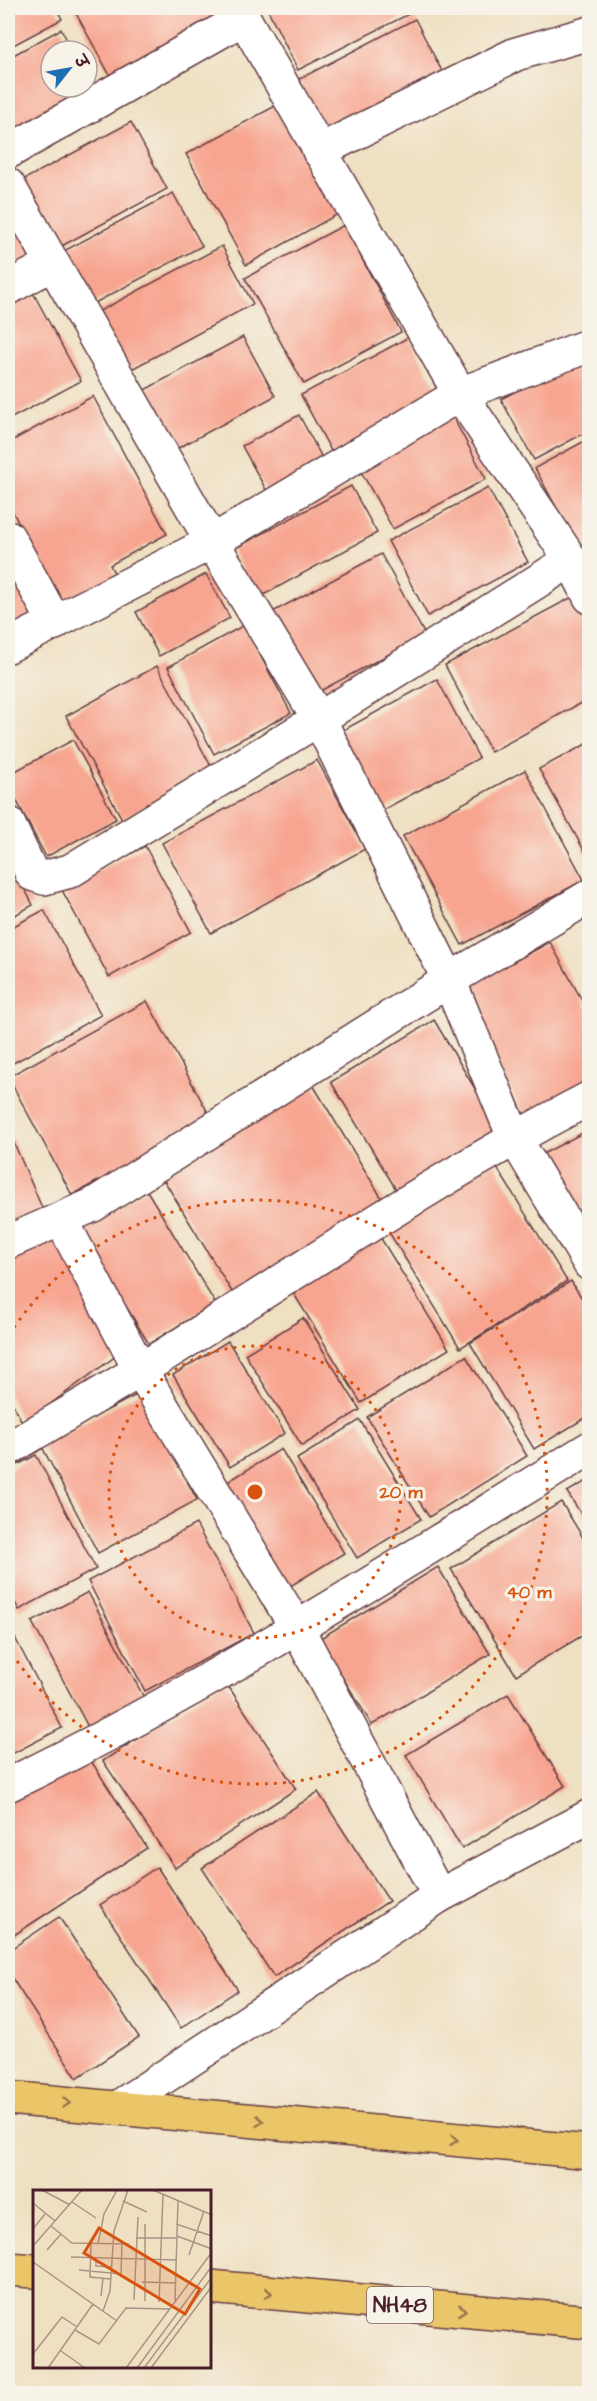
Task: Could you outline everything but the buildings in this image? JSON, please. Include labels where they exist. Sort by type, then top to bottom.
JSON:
[{"type":"main road","points":[[8,2098],[590,2152]]},
{"type":"main road","points":[[8,2269],[33,2271]]},
{"type":"main road","name":"NH48","points":[[212,2287],[590,2322]]},
{"type":"street","points":[[8,152],[241,13],[460,394],[571,561],[590,597]]},
{"type":"street","points":[[319,151],[516,54],[590,33]]},
{"type":"street","points":[[8,185],[212,542],[319,719],[449,980],[514,1137],[590,1264]]},
{"type":"street","points":[[8,288],[52,264]]},
{"type":"street","points":[[8,646],[212,542],[460,394],[590,345]]},
{"type":"street","points":[[8,537],[55,623]]},
{"type":"street","points":[[8,823],[32,874],[44,878],[70,871],[571,561]]},
{"type":"street","points":[[8,1242],[93,1204],[449,980],[590,896]]},
{"type":"street","points":[[8,1449],[140,1370],[334,1246],[514,1137],[590,1098]]},
{"type":"street","points":[[61,1219],[140,1370],[297,1628],[439,1896]]},
{"type":"street","points":[[8,1785],[93,1744],[297,1628],[590,1448]]},
{"type":"street","points":[[117,2108],[439,1896],[590,1816]]}]
